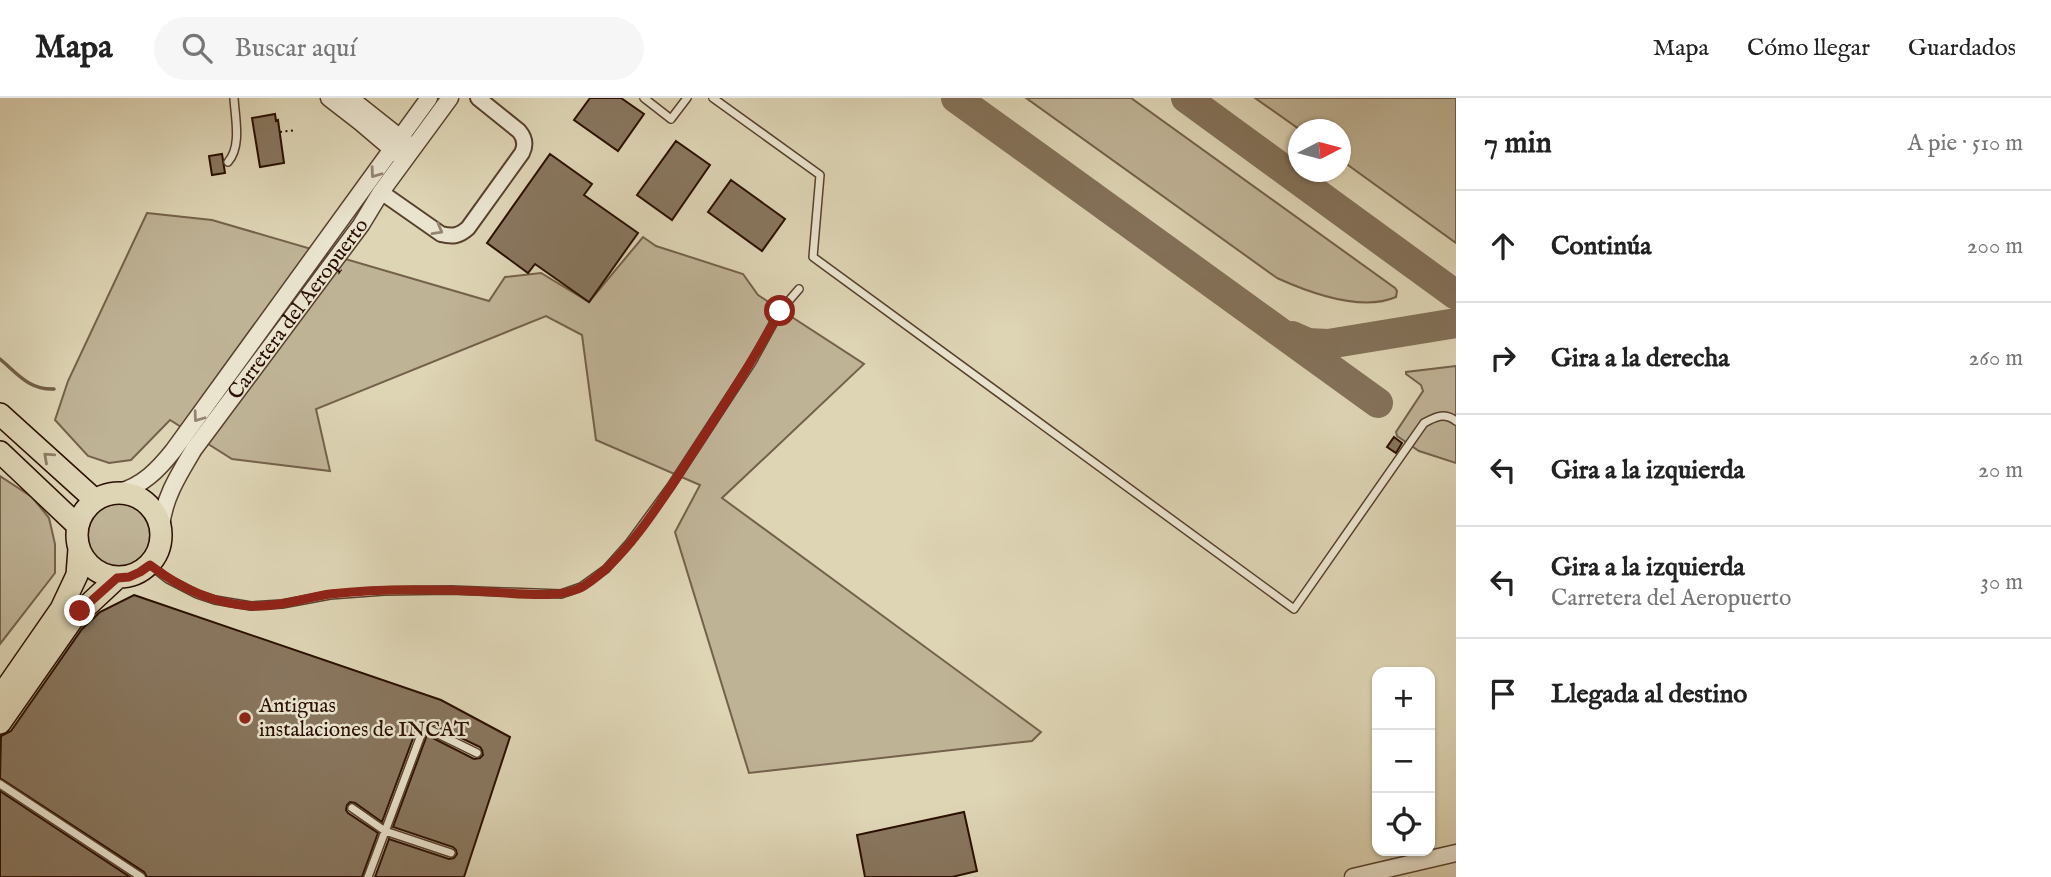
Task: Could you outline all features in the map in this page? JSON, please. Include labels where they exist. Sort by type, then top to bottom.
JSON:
[{"type":"main road","points":[[0,414],[95,500]]},
{"type":"main road","points":[[0,452],[78,526]]},
{"type":"main road","points":[[0,697],[61,609],[77,575],[77,536],[82,514],[95,500],[119,492],[142,499],[158,517],[162,542],[158,554],[150,565],[129,577],[117,578],[94,569],[79,549]]},
{"type":"main road","points":[[0,723],[72,620],[117,578]]},
{"type":"street","points":[[329,98],[403,149]]},
{"type":"street","points":[[350,98],[403,149]]},
{"type":"street","name":"Carretera del Aeropuerto","points":[[161,528],[169,495],[194,449],[361,225],[429,98]]},
{"type":"street","name":"Carretera del Aeropuerto","points":[[119,492],[148,478],[169,457],[403,149],[450,98]]},
{"type":"street","points":[[381,192],[441,234],[456,236],[468,228],[522,153],[525,144],[519,131],[478,98]]},
{"type":"street","points":[[1353,877],[1456,853]]},
{"type":"lane","points":[[228,162],[236,148],[234,98]]},
{"type":"lane","points":[[644,98],[671,119],[687,98]]},
{"type":"lane","points":[[713,98],[820,175],[813,257],[1294,609],[1424,424],[1436,416],[1449,416],[1456,421]]},
{"type":"lane","points":[[150,565],[168,579],[197,594],[251,606],[282,604],[330,594],[451,590],[561,594],[582,587],[607,569],[671,486],[752,362],[780,311],[799,289]]},
{"type":"lane","points":[[368,877],[424,726],[477,753]]},
{"type":"lane","points":[[0,784],[141,877]]},
{"type":"lane","points":[[352,807],[385,831],[451,853]]},
{"type":"path","points":[[280,132],[296,130]]},
{"type":"shaded area","points":[[1026,98],[1131,98],[1395,288],[1396,297],[1382,301],[1352,302],[1320,295],[1277,278]]},
{"type":"shaded area","points":[[1255,98],[1456,98],[1456,243],[1351,167],[1351,119],[1288,119],[1288,121]]},
{"type":"shaded area","points":[[147,213],[212,220],[489,301],[505,277],[541,273],[589,302],[643,237],[656,246],[743,274],[758,295],[864,364],[722,498],[1041,732],[1032,741],[749,773],[675,532],[700,485],[596,440],[582,335],[546,316],[316,409],[330,471],[232,459],[170,420],[131,460],[109,463],[88,456],[55,420],[68,381]]},
{"type":"shaded area","points":[[1456,366],[1456,463],[1419,451],[1397,436],[1396,432],[1423,391],[1421,385],[1406,372]]},
{"type":"shaded area","points":[[0,476],[32,497],[49,518],[55,544],[55,573],[0,644]]},
{"type":"shaded area","points":[[113,504],[125,504],[141,513],[148,523],[148,547],[141,557],[125,566],[113,566],[102,561],[93,552],[88,541],[88,529],[93,518],[102,509]]},
{"type":"building","points":[[590,98],[621,98],[644,114],[618,151],[574,120]]},
{"type":"building","points":[[275,114],[284,163],[260,167],[252,118]]},
{"type":"building","points":[[676,141],[710,165],[672,220],[637,195]]},
{"type":"building","points":[[222,154],[225,173],[212,175],[209,156]]},
{"type":"building","points":[[550,154],[592,184],[584,195],[638,233],[589,302],[535,264],[528,273],[487,243]]},
{"type":"building","points":[[731,180],[785,219],[762,251],[708,212]]},
{"type":"building","points":[[1394,437],[1402,443],[1396,453],[1387,447]]},
{"type":"building","name":"Antiguas instalaciones de INCAT","points":[[134,595],[441,700],[510,737],[464,877],[375,877],[389,839],[449,859],[457,854],[453,847],[393,827],[427,735],[474,759],[483,755],[480,747],[426,721],[418,725],[382,822],[355,803],[350,802],[347,805],[348,813],[378,833],[362,877],[147,877],[144,872],[0,778],[1,736],[11,731],[82,629],[100,612]]},
{"type":"building","points":[[0,791],[130,877],[0,877]]},
{"type":"building","points":[[964,812],[977,871],[952,877],[865,877],[857,835]]},
{"type":"waterway","points":[[0,359],[31,384],[54,389]]},
{"type":"taxiway","points":[[956,98],[1378,403]]},
{"type":"taxiway","points":[[1186,98],[1456,295]]},
{"type":"taxiway","points":[[1292,336],[1308,343],[1328,344],[1456,323]]},
{"type":"place","name":"Antiguas instalaciones de INCAT","points":[[245,718]]},
{"type":"route","points":[[80,611],[117,578],[129,577],[150,565],[168,579],[197,594],[251,606],[282,604],[330,594],[451,590],[561,594],[582,587],[607,569],[671,486],[752,362],[780,311]]}]
